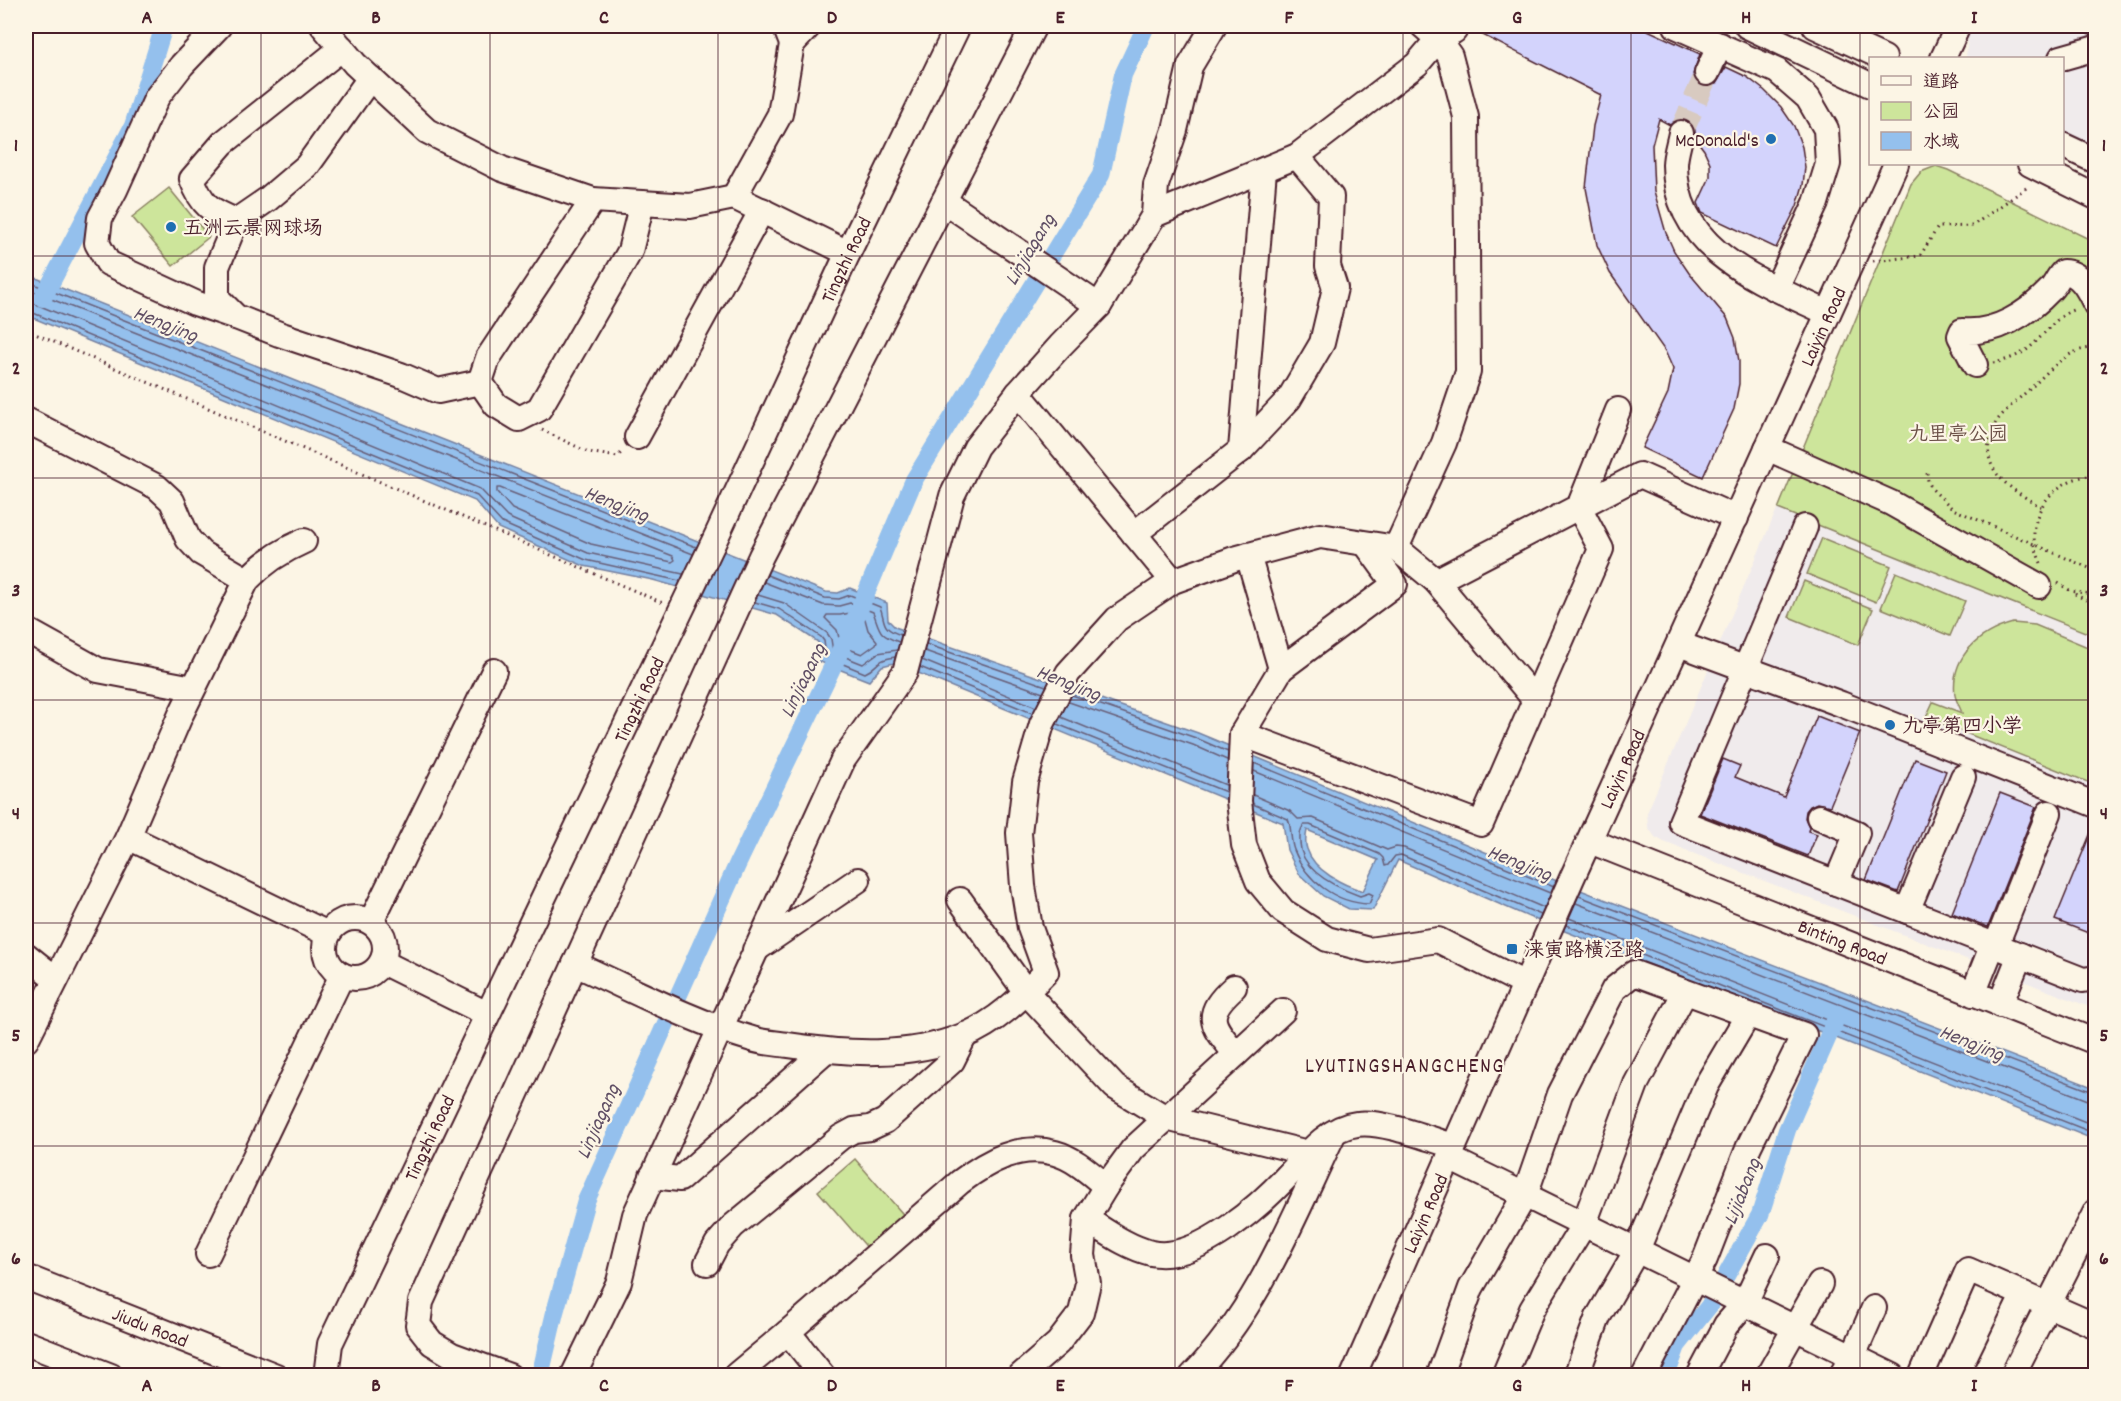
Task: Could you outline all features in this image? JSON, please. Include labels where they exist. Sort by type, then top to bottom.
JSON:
[{"type":"street","points":[[219,26],[182,65],[157,97],[100,218],[97,243],[108,263],[195,303],[400,375],[438,391],[480,382]]},
{"type":"street","points":[[323,26],[370,78],[427,131],[502,169],[593,200],[690,207],[734,196],[848,253]]},
{"type":"street","points":[[734,196],[780,114],[788,35],[809,26]]},
{"type":"street","name":"Tingzhi Road","points":[[326,1376],[330,1344],[958,26]]},
{"type":"street","points":[[509,1376],[452,1355],[432,1343],[418,1325],[421,1302],[761,556],[1034,26]]},
{"type":"street","points":[[573,1376],[620,1282],[635,1215],[710,1024],[756,950],[843,760],[905,672],[952,496],[976,447],[1018,393],[1099,306],[1154,215],[1156,185],[1175,130],[1190,66],[1214,26]]},
{"type":"street","points":[[1677,26],[1777,71],[1808,98],[1826,129],[1828,164],[1816,203],[1776,289]]},
{"type":"street","points":[[1747,26],[1869,85]]},
{"type":"street","points":[[1815,26],[1882,57]]},
{"type":"street","points":[[1943,57],[1958,26]]},
{"type":"street","points":[[1154,215],[1297,156],[1417,64],[1434,29]]},
{"type":"street","points":[[1396,548],[1444,443],[1468,372],[1466,117],[1450,56],[1434,29]]},
{"type":"street","points":[[1707,73],[1720,45]]},
{"type":"street","points":[[236,221],[217,213],[199,198],[192,179],[223,143],[342,48]]},
{"type":"street","points":[[2064,57],[2096,48]]},
{"type":"street","points":[[236,317],[217,298],[217,267],[236,221],[268,199],[308,166],[370,78]]},
{"type":"street","points":[[1681,134],[1675,164],[1679,195],[1693,228],[1720,256],[1749,276],[1828,313]]},
{"type":"street","points":[[2064,146],[2096,161]]},
{"type":"street","points":[[1134,534],[1241,450],[1289,399],[1322,343],[1335,288],[1328,266],[1331,197],[1297,156]]},
{"type":"street","name":"Laiyin Road","points":[[1353,1376],[1572,878],[1896,165]]},
{"type":"street","points":[[2039,168],[2096,197]]},
{"type":"street","points":[[1241,450],[1264,170]]},
{"type":"street","points":[[480,382],[488,358],[593,200]]},
{"type":"street","points":[[944,201],[1099,306]]},
{"type":"street","points":[[480,382],[496,405],[519,419],[538,410],[630,251],[642,203]]},
{"type":"street","points":[[637,437],[762,210]]},
{"type":"street","points":[[1975,365],[1960,336],[1962,332],[1976,333],[2012,320],[2035,305],[2052,289],[2063,273],[2070,272],[2087,287],[2090,306]]},
{"type":"street","points":[[1018,393],[1173,581]]},
{"type":"street","points":[[1242,734],[1480,824],[1601,549],[1579,507],[1618,410]]},
{"type":"street","points":[[26,420],[157,487],[172,501],[188,539],[201,553],[248,580]]},
{"type":"street","points":[[1767,448],[1891,502],[2039,586]]},
{"type":"street","points":[[1436,581],[1640,475],[1736,518]]},
{"type":"street","points":[[1805,527],[1681,822],[2083,980],[2096,978]]},
{"type":"street","points":[[575,964],[710,1024],[753,1040],[825,1051],[871,1052],[923,1048],[965,1035],[1004,1013],[1046,972],[1030,928],[1023,886],[1019,833],[1025,782],[1042,724],[1068,673],[1117,620],[1173,581],[1248,555],[1320,536],[1396,548],[1436,581],[1535,700]]},
{"type":"street","points":[[26,1040],[128,837],[194,688],[248,580],[260,566],[278,553],[304,541]]},
{"type":"street","points":[[1366,544],[1395,584],[1281,669],[1242,734],[1239,801],[1244,845],[1258,881],[1283,911],[1327,939],[1369,950],[1438,940],[1526,984]]},
{"type":"street","points":[[1248,555],[1281,669]]},
{"type":"street","points":[[26,630],[98,670],[194,688]]},
{"type":"street","points":[[1679,644],[1841,704],[2096,805]]},
{"type":"street","points":[[371,922],[494,671]]},
{"type":"street","points":[[1907,911],[1962,777]]},
{"type":"street","points":[[1973,994],[2049,813]]},
{"type":"street","points":[[1819,817],[1857,832],[1836,883]]},
{"type":"street","points":[[128,837],[328,934]]},
{"type":"street","name":"Binting Road","points":[[1590,841],[2096,1042]]},
{"type":"street","points":[[756,950],[858,880]]},
{"type":"street","points":[[960,900],[1026,993],[1115,1087],[1166,1118],[1308,1153]]},
{"type":"street","points":[[362,918],[371,922],[383,936],[382,962],[376,969],[360,977],[342,975],[334,970],[325,953],[325,943],[334,926],[342,920],[362,918]]},
{"type":"street","points":[[2000,1005],[2020,955]]},
{"type":"street","points":[[26,956],[56,979]]},
{"type":"street","points":[[382,962],[488,1014]]},
{"type":"street","points":[[1439,1376],[1471,1288],[1525,1195],[1560,1094],[1614,989],[1634,973],[1804,1035],[1749,1146],[1705,1259],[1644,1376]]},
{"type":"street","points":[[208,1254],[342,975]]},
{"type":"street","points":[[1234,987],[1222,998],[1215,1009],[1213,1022],[1220,1035],[1236,1054]]},
{"type":"street","points":[[1504,1376],[1532,1309],[1584,1224],[1636,1084],[1685,992]]},
{"type":"street","points":[[1020,1376],[1058,1343],[1081,1313],[1088,1283],[1083,1255],[1086,1219],[1106,1186],[1133,1149],[1283,1011]]},
{"type":"street","points":[[1576,1376],[1598,1317],[1637,1250],[1706,1086],[1748,1015]]},
{"type":"street","points":[[707,1263],[717,1244],[733,1226],[841,1137],[854,1130],[870,1128],[885,1122],[952,1061],[965,1035]]},
{"type":"street","points":[[652,1176],[680,1179],[825,1051]]},
{"type":"street","points":[[1086,1219],[1126,1244],[1152,1253],[1179,1253],[1208,1239],[1242,1217],[1275,1190],[1308,1153],[1336,1130],[1357,1124],[1376,1124],[1451,1152],[1525,1195],[1796,1328],[1847,1366],[1893,1376]]},
{"type":"street","points":[[1192,1376],[1213,1355],[1248,1306],[1336,1130]]},
{"type":"street","points":[[735,1376],[960,1182],[983,1165],[1009,1153],[1033,1149],[1057,1153],[1078,1164],[1106,1186]]},
{"type":"street","points":[[2012,1376],[2096,1211]]},
{"type":"street","points":[[1699,1376],[1726,1325],[1745,1303],[1767,1256]]},
{"type":"street","points":[[1921,1376],[1968,1270],[2096,1326]]},
{"type":"street","name":"Jiudu Road","points":[[26,1277],[276,1376]]},
{"type":"street","points":[[1768,1376],[1820,1284]]},
{"type":"street","points":[[1984,1376],[2024,1294]]},
{"type":"street","points":[[1847,1366],[1874,1308]]},
{"type":"street","points":[[788,1332],[823,1376]]},
{"type":"street","points":[[26,1343],[111,1376]]},
{"type":"path","points":[[1851,263],[1920,256],[1938,227],[1972,226],[2039,168]]},
{"type":"path","points":[[1975,365],[1997,363],[2016,356],[2029,348],[2058,319],[2072,310],[2090,306]]},
{"type":"path","points":[[26,330],[681,611]]},
{"type":"path","points":[[2041,507],[2000,479],[1992,465],[1988,450],[1990,435],[1998,419],[2059,361],[2072,353],[2096,348]]},
{"type":"path","points":[[519,419],[588,452],[617,457],[637,437]]},
{"type":"path","points":[[1985,433],[1990,435]]},
{"type":"path","points":[[1927,473],[1932,489],[1953,509],[2096,571]]},
{"type":"path","points":[[2035,545],[2035,526],[2041,507],[2053,492],[2069,480],[2088,475],[2096,476]]},
{"type":"path","points":[[2071,591],[2096,606]]},
{"type":"shaded area","points":[[1973,26],[2095,26],[2095,149],[2064,134],[2064,57],[1966,57],[1968,36]]},
{"type":"shaded area","name":"九亭第四小学","points":[[1777,509],[2095,636],[2095,1009],[1664,842],[1655,837],[1648,827],[1647,813]]},
{"type":"green space","name":"九里亭公园","points":[[1936,166],[2095,242],[2095,636],[1778,509],[1911,184],[1921,172]]},
{"type":"green space","name":"五洲云景网球场","points":[[169,188],[209,237],[173,266],[132,217]]},
{"type":"green space","points":[[1822,538],[1891,566],[1876,602],[1807,574]]},
{"type":"green space","points":[[1896,572],[1965,601],[1950,636],[1881,608]]},
{"type":"green space","points":[[1804,581],[1873,609],[1858,645],[1789,617]]},
{"type":"green space","points":[[2013,623],[2035,625],[2095,650],[2095,785],[1926,717],[1933,702],[1962,713],[1956,697],[1955,681],[1962,657],[1979,639]]},
{"type":"green space","points":[[855,1159],[908,1220],[871,1252],[818,1191]]},
{"type":"water","name":"Hengjing","points":[[26,274],[826,592],[838,593],[850,588],[887,603],[888,620],[895,627],[1198,733],[1526,869],[2095,1088],[2095,1140],[1529,917],[1398,860],[1373,910],[1349,909],[1323,896],[1299,874],[1287,850],[1283,823],[894,663],[882,666],[869,681],[818,661],[818,642],[777,615],[653,580],[584,566],[498,528],[475,501],[26,315]],"holes":[[[1307,830],[1378,860],[1363,891],[1347,885],[1330,876],[1316,864],[1307,849]]]},
{"type":"building","points":[[1471,26],[1639,26],[1700,54],[1693,74],[1695,81],[1701,86],[1708,87],[1716,84],[1726,67],[1747,77],[1764,90],[1781,107],[1794,126],[1802,147],[1805,167],[1803,185],[1797,206],[1776,248],[1702,213],[1698,203],[1710,177],[1710,163],[1695,138],[1695,129],[1690,122],[1677,119],[1670,125],[1659,119],[1652,145],[1654,191],[1666,233],[1674,251],[1689,273],[1727,318],[1735,338],[1739,361],[1739,384],[1734,409],[1703,477],[1642,448],[1668,393],[1673,369],[1665,351],[1610,273],[1597,245],[1586,188],[1593,126],[1601,95],[1471,29]]},
{"type":"building","points":[[1817,716],[1860,733],[1830,806],[1817,803],[1806,811],[1808,831],[1817,834],[1808,856],[1700,814],[1723,759],[1740,766],[1735,777],[1784,797]]},
{"type":"building","points":[[1915,759],[1946,771],[1898,892],[1866,880]]},
{"type":"building","points":[[2000,793],[2036,807],[1988,927],[1952,913]]},
{"type":"building","points":[[2096,820],[2096,936],[2055,920]]},
{"type":"waterway","points":[[43,298],[133,126],[164,26]]},
{"type":"waterway","name":"Linjiagang","points":[[856,617],[914,480],[1101,175],[1123,75],[1146,26]]},
{"type":"waterway","name":"Linjiagang","points":[[540,1376],[586,1201],[738,863],[843,645]]},
{"type":"waterway","name":"Lijiabang","points":[[1666,1376],[1677,1346],[1709,1306],[1760,1215],[1787,1130],[1838,1014]]},
{"type":"tunnel","points":[[1681,133],[1707,73]]},
{"type":"place","name":"McDonald's","points":[[1771,139]]},
{"type":"place","name":"五洲云景网球场","points":[[171,227]]},
{"type":"place","name":"九亭第四小学","points":[[1890,725]]},
{"type":"place","name":"涞寅路横泾路","points":[[1512,949]]},
{"type":"district","name":"LYUTINGSHANGCHENG","points":[[1405,1064]]}]
